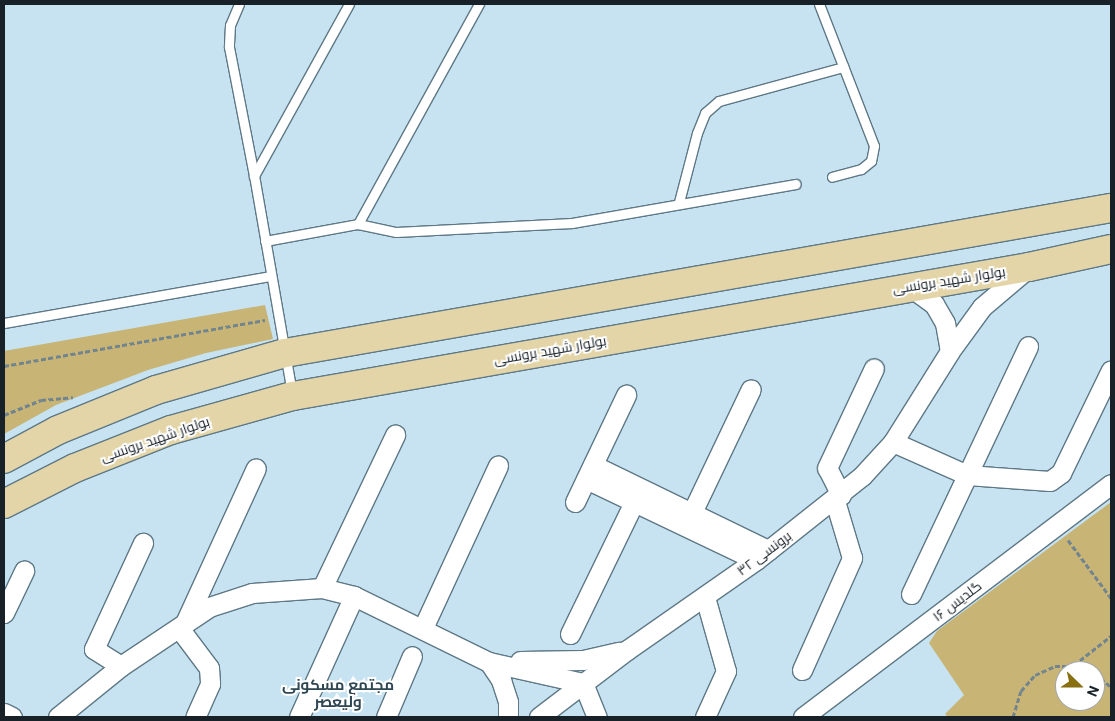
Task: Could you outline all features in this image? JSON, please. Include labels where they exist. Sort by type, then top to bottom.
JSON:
[{"type":"main road","points":[[4,459],[58,430],[156,390],[285,353],[1111,208]]},
{"type":"main road","name":"بولوار شهید برونسی","points":[[4,504],[75,468],[170,430],[293,396],[909,286],[1029,267],[1111,249]]},
{"type":"street","name":"برونسی ۳۲","points":[[539,717],[627,650],[705,597],[838,498],[893,442],[950,350],[982,307],[1029,267]]},
{"type":"street","points":[[909,286],[934,304],[945,323],[950,350]]},
{"type":"street","points":[[910,594],[1028,346]]},
{"type":"street","points":[[802,670],[852,558],[838,498],[827,468],[874,368]]},
{"type":"street","points":[[893,442],[967,475],[1050,481],[1061,472],[1111,370]]},
{"type":"street","points":[[689,519],[751,389]]},
{"type":"street","points":[[575,502],[626,395]]},
{"type":"street","points":[[322,588],[394,435]]},
{"type":"street","points":[[423,628],[498,466]]},
{"type":"street","points":[[182,625],[256,468]]},
{"type":"street","points":[[589,472],[762,555]]},
{"type":"street","name":"گلدیس ۱۶","points":[[803,717],[1111,484]]},
{"type":"street","points":[[570,634],[637,495]]},
{"type":"street","points":[[121,666],[94,649],[143,543]]},
{"type":"street","points":[[4,613],[24,571]]},
{"type":"street","points":[[58,717],[121,666],[210,607],[252,593],[322,588],[354,596],[423,628],[489,662],[583,683],[597,717]]},
{"type":"street","points":[[299,717],[354,596]]},
{"type":"street","points":[[705,597],[726,671],[705,717]]},
{"type":"street","points":[[182,625],[210,668],[210,684],[195,717]]},
{"type":"street","points":[[489,662],[583,660],[627,650]]},
{"type":"street","points":[[386,717],[412,656]]},
{"type":"street","points":[[489,662],[501,680],[508,702],[508,717]]},
{"type":"street","points":[[4,713],[12,717]]},
{"type":"lane","points":[[239,4],[230,25],[229,47],[293,396]]},
{"type":"lane","points":[[254,176],[349,4]]},
{"type":"lane","points":[[358,224],[479,4]]},
{"type":"lane","points":[[819,4],[874,146],[871,161],[861,169],[832,177]]},
{"type":"lane","points":[[679,202],[705,112],[719,101],[843,67]]},
{"type":"lane","points":[[265,241],[358,224],[396,232],[572,222],[679,202],[796,184]]},
{"type":"lane","points":[[4,323],[271,276]]},
{"type":"path","points":[[4,366],[278,318]]},
{"type":"path","points":[[1056,526],[1111,598]]},
{"type":"path","points":[[1079,661],[1111,636]]},
{"type":"path","points":[[1013,717],[1021,691],[1035,675],[1055,666]]},
{"type":"shaded area","points":[[265,305],[273,339],[206,353],[148,370],[56,405],[4,434],[4,351]]},
{"type":"shaded area","points":[[1111,502],[1111,717],[948,717],[945,714],[964,695],[929,643],[937,631]]},
{"type":"district","name":"مجتمع مسکونی ولیعصر","points":[[338,694]]}]
